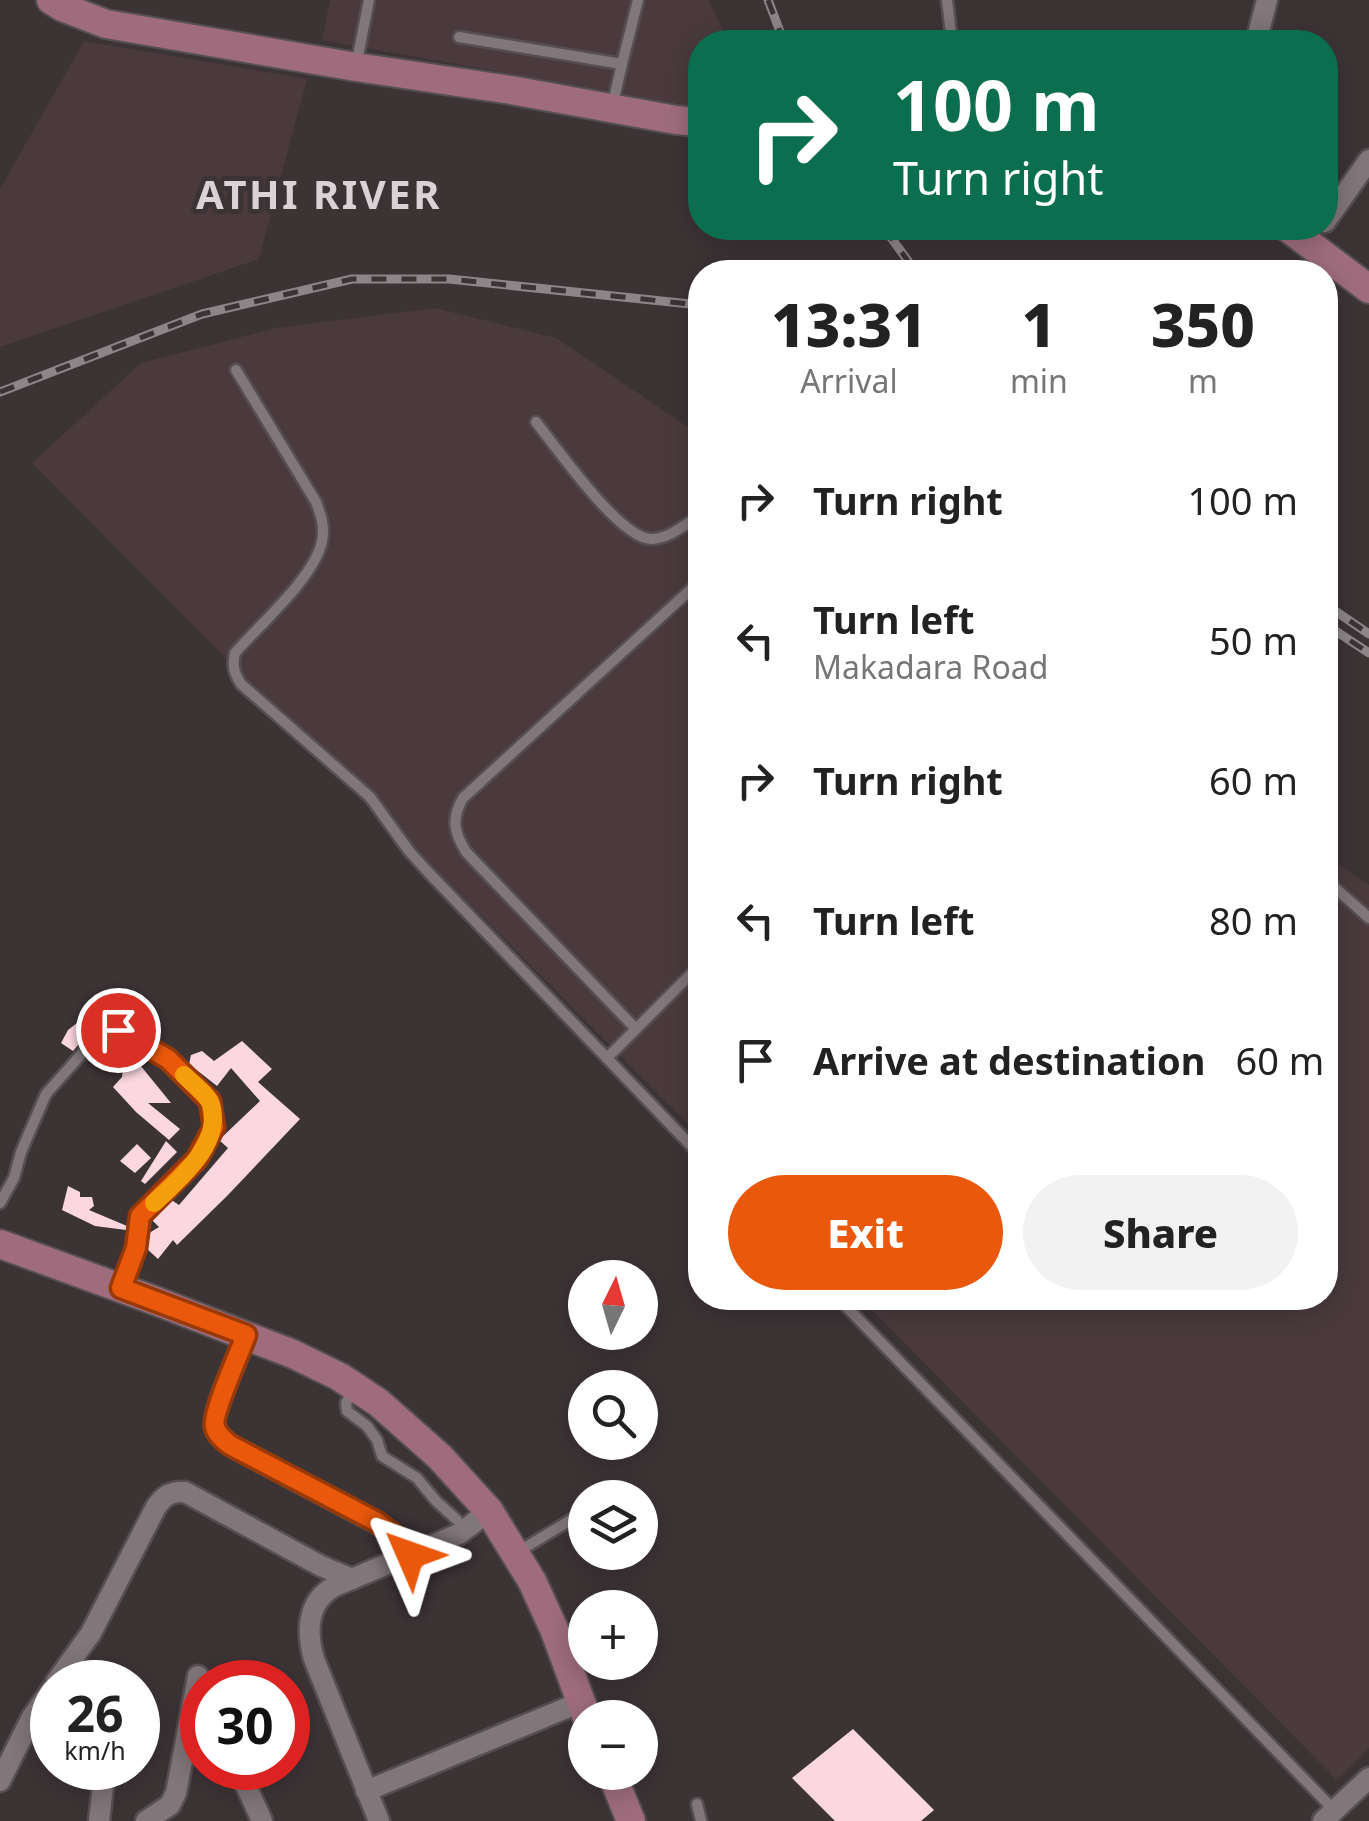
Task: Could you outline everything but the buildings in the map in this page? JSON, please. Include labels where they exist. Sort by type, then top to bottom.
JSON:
[{"type":"main road","points":[[51,0],[106,24],[688,121]]},
{"type":"main road","points":[[1321,240],[1369,289]]},
{"type":"main road","points":[[0,1244],[317,1365],[356,1386],[397,1418],[490,1511],[532,1581],[580,1700]]},
{"type":"main road","points":[[618,1790],[631,1821]]},
{"type":"street","points":[[1259,30],[1268,0]]},
{"type":"street","points":[[1338,197],[1369,160]]},
{"type":"street","points":[[246,1335],[216,1413],[214,1424],[218,1434],[230,1445],[377,1522],[410,1555]]},
{"type":"street","points":[[72,1660],[91,1632],[156,1507],[173,1491],[185,1492],[352,1579]]},
{"type":"street","points":[[379,1821],[314,1659],[309,1638],[317,1600],[324,1592],[458,1534],[490,1511]]},
{"type":"street","points":[[366,1791],[568,1716]]},
{"type":"street","points":[[0,1781],[30,1721]]},
{"type":"street","points":[[146,1821],[170,1805],[180,1770]]},
{"type":"street","points":[[1329,1816],[1369,1778]]},
{"type":"street","points":[[99,1821],[102,1790]]},
{"type":"street","points":[[248,1790],[262,1821]]},
{"type":"lane","points":[[356,67],[368,0]]},
{"type":"lane","points":[[612,109],[638,0]]},
{"type":"lane","points":[[947,0],[951,30]]},
{"type":"lane","points":[[459,36],[622,64]]},
{"type":"lane","points":[[236,370],[316,502],[323,538],[314,566],[235,653],[235,674],[241,684],[370,797],[428,872],[688,1142]]},
{"type":"lane","points":[[536,422],[612,516],[633,534],[650,539],[668,536],[688,523]]},
{"type":"lane","points":[[636,1029],[466,852],[456,837],[454,823],[464,798],[688,592]]},
{"type":"lane","points":[[1338,891],[1369,918]]},
{"type":"lane","points":[[607,1058],[688,976]]},
{"type":"lane","points":[[0,1204],[46,1094],[102,1031],[118,1030],[168,1059],[210,1101],[214,1127],[197,1159],[140,1216],[136,1248],[121,1288]]},
{"type":"lane","points":[[849,1310],[1329,1816]]},
{"type":"lane","points":[[356,1386],[346,1403],[347,1411],[367,1426],[382,1456],[417,1478],[457,1520]]},
{"type":"lane","points":[[516,1553],[568,1522]]},
{"type":"lane","points":[[697,1804],[701,1821]]},
{"type":"shaded area","points":[[330,0],[709,0],[723,30],[688,30],[688,106],[322,40]]},
{"type":"shaded area","points":[[84,41],[307,79],[259,259],[0,347],[0,189]]},
{"type":"shaded area","points":[[435,308],[556,338],[688,427],[688,1124],[32,463],[141,363],[276,328]]},
{"type":"shaded area","points":[[1338,864],[1369,885],[1369,1748],[1337,1780],[872,1310],[1338,1310]]},
{"type":"railway","points":[[768,0],[779,30]]},
{"type":"railway","points":[[893,240],[907,260]]},
{"type":"railway","points":[[0,392],[202,314],[352,279],[449,279],[688,304]]},
{"type":"railway","points":[[1338,613],[1369,634]]},
{"type":"railway","points":[[1338,633],[1369,653]]},
{"type":"slow traffic","points":[[154,1203],[197,1159],[214,1127],[210,1101],[184,1075]]},
{"type":"district","name":"ATHI RIVER","points":[[319,193]]},
{"type":"route","points":[[118,1030],[168,1059],[210,1101],[214,1127],[197,1159],[140,1216],[136,1248],[121,1288],[246,1335],[214,1420],[218,1434],[230,1445],[377,1522],[410,1555]]}]
